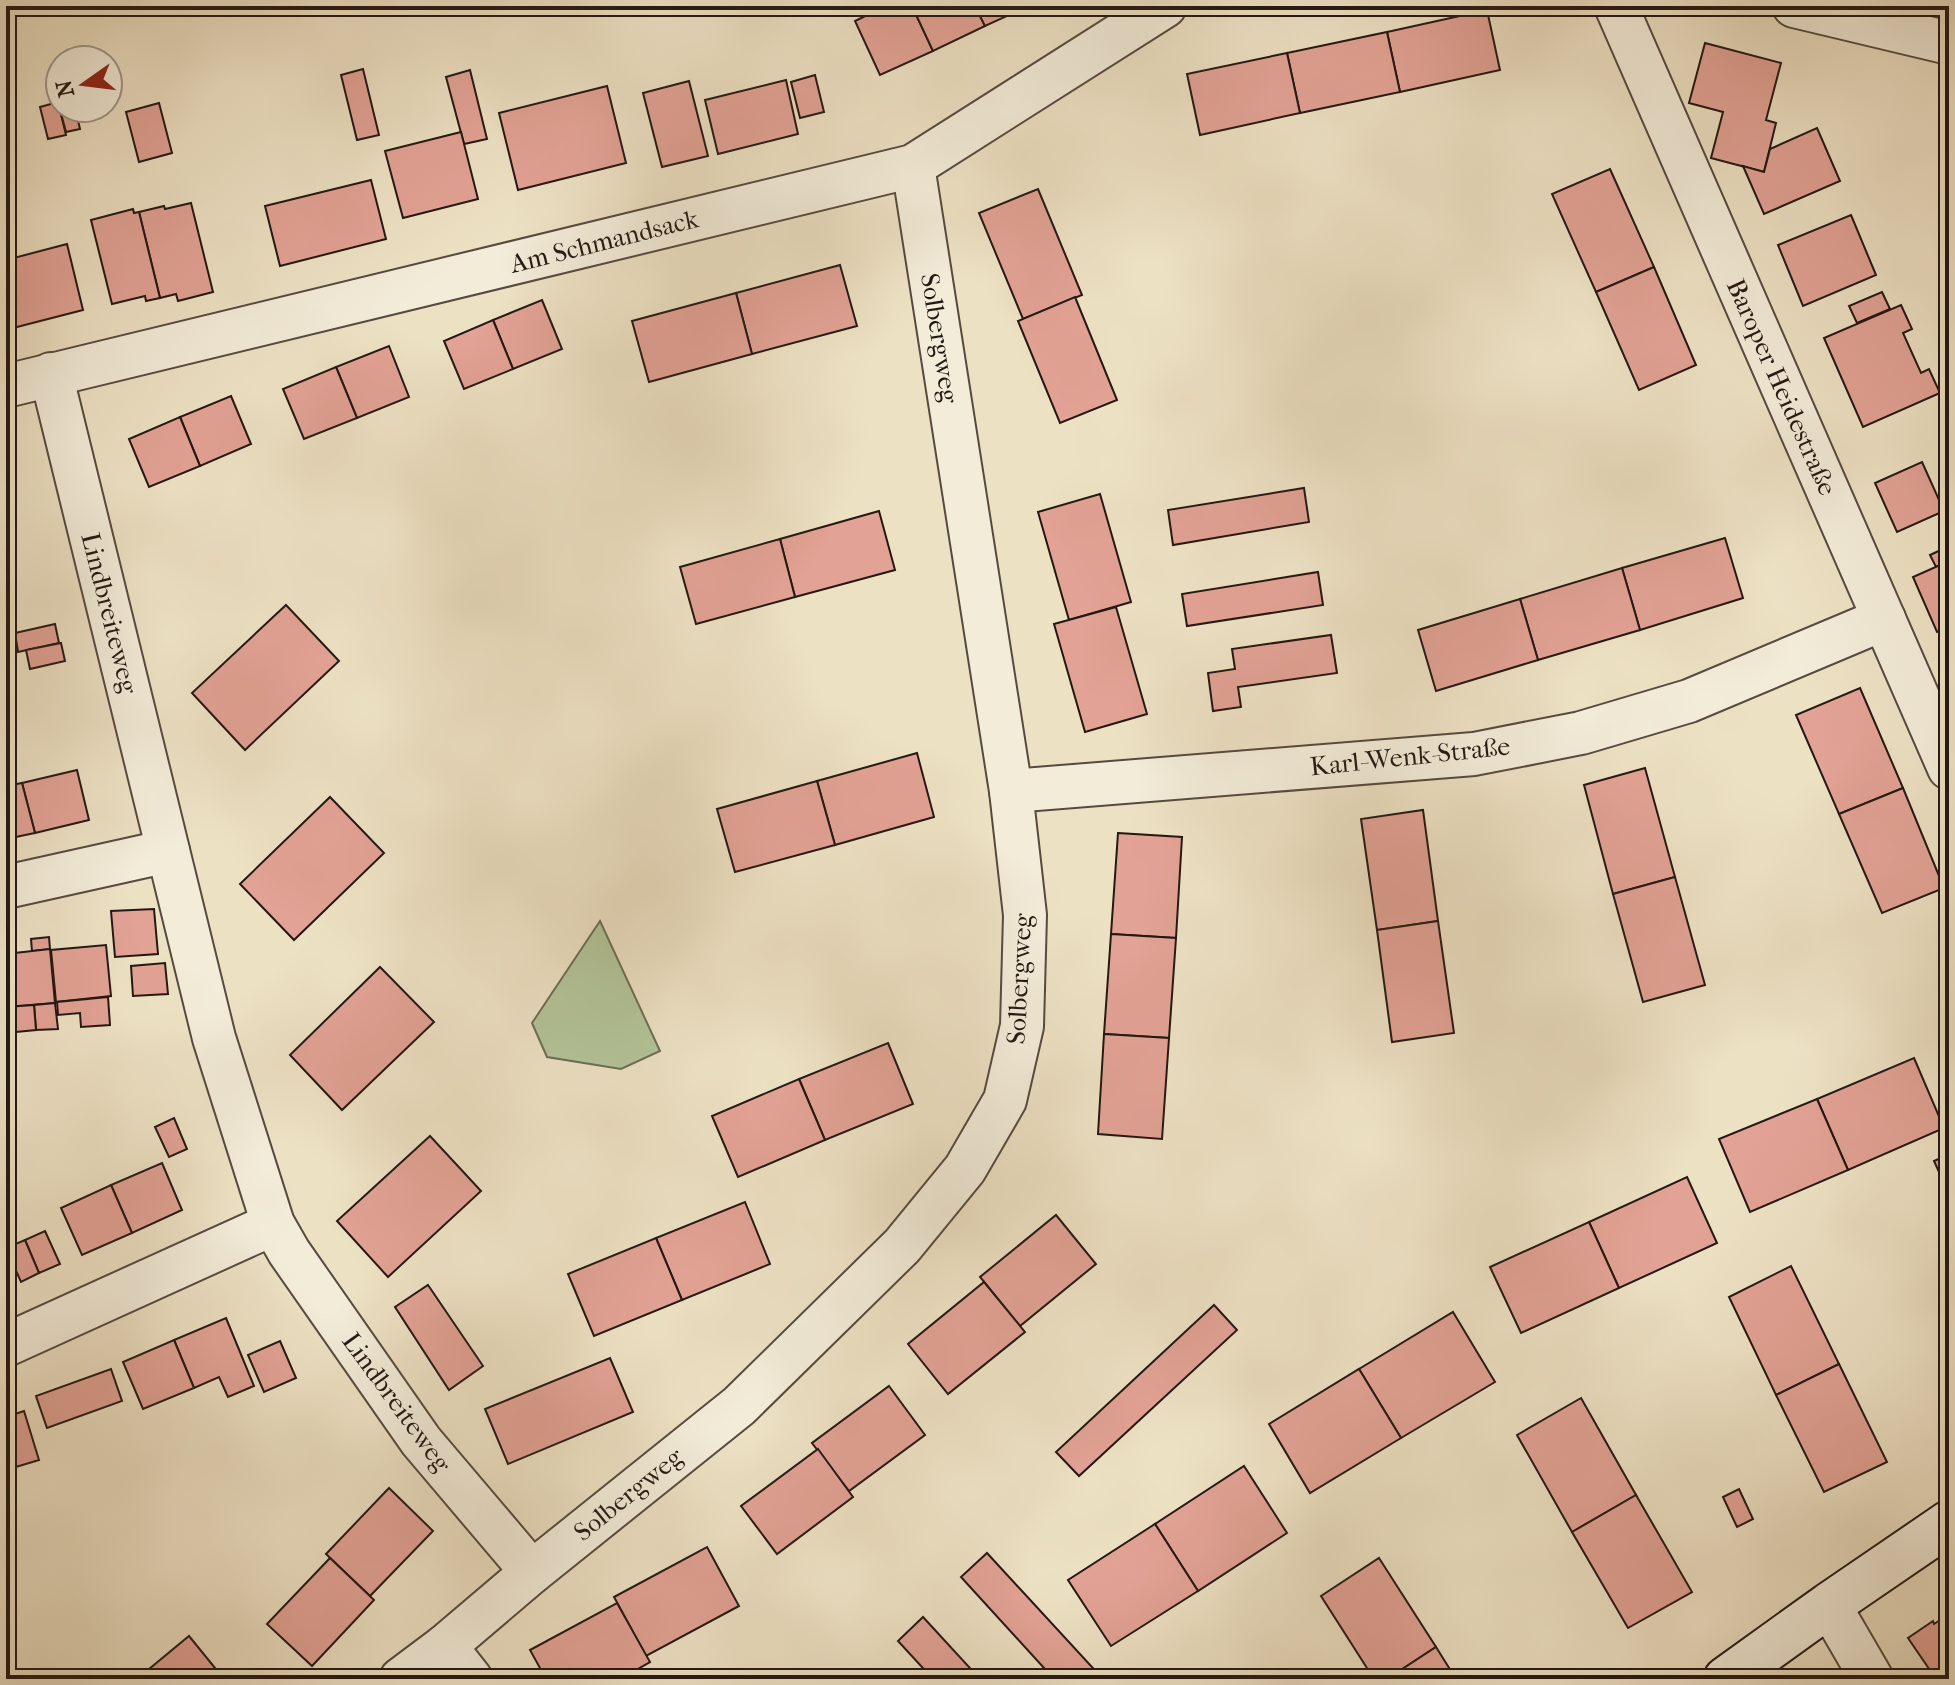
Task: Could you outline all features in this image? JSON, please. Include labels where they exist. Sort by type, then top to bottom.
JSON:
[{"type":"main road","points":[[1726,1679],[1949,1523]]},
{"type":"street","name":"Am Schmandsack","points":[[6,386],[913,166],[1165,6]]},
{"type":"street","name":"Baroper Heidestraße","points":[[1616,6],[1949,768]]},
{"type":"street","points":[[1794,6],[1949,43]]},
{"type":"street","name":"Solbergweg","points":[[401,1679],[739,1406],[902,1246],[965,1169],[1005,1100],[1022,1026],[1025,915],[1011,791],[913,166]]},
{"type":"street","name":"Lindbreiteweg","points":[[51,374],[214,1038],[273,1224],[421,1441],[532,1572]]},
{"type":"street","name":"Karl-Wenk-Straße","points":[[1011,791],[1474,754],[1581,733],[1689,701],[1884,619]]},
{"type":"street","points":[[6,887],[168,851]]},
{"type":"street","points":[[6,1345],[273,1224]]},
{"type":"street","points":[[1829,1605],[1872,1679]]},
{"type":"street","points":[[445,1646],[471,1679]]},
{"type":"green space","points":[[600,921],[660,1051],[621,1069],[547,1057],[532,1023]]},
{"type":"building","points":[[886,6],[912,6],[933,51],[880,75],[855,21]]},
{"type":"building","points":[[912,6],[975,6],[985,26],[933,51]]},
{"type":"building","points":[[975,6],[1029,6],[985,26]]},
{"type":"building","points":[[1487,10],[1500,70],[1400,92],[1387,32]]},
{"type":"building","points":[[1387,32],[1400,92],[1300,113],[1287,53]]},
{"type":"building","points":[[1705,43],[1781,63],[1766,120],[1776,123],[1764,172],[1711,158],[1723,112],[1689,103]]},
{"type":"building","points":[[1287,53],[1300,113],[1200,135],[1187,74]]},
{"type":"building","points":[[363,69],[379,135],[357,140],[341,75]]},
{"type":"building","points":[[470,70],[487,139],[464,144],[446,77]]},
{"type":"building","points":[[815,75],[824,112],[800,118],[791,82]]},
{"type":"building","points":[[786,80],[798,134],[718,154],[705,100]]},
{"type":"building","points":[[689,81],[708,156],[662,167],[643,93]]},
{"type":"building","points":[[607,86],[626,163],[518,190],[499,113]]},
{"type":"building","points":[[159,103],[172,153],[139,162],[126,112]]},
{"type":"building","points":[[44,124],[63,124],[66,135],[48,139]]},
{"type":"building","points":[[64,124],[79,124],[80,129],[66,132]]},
{"type":"building","points":[[1817,128],[1840,181],[1764,214],[1743,166],[1764,172],[1770,149]]},
{"type":"building","points":[[461,132],[478,199],[403,218],[385,151]]},
{"type":"building","points":[[1610,169],[1654,267],[1596,292],[1552,194]]},
{"type":"building","points":[[371,180],[386,239],[280,266],[265,206]]},
{"type":"building","points":[[1038,189],[1082,295],[1023,319],[979,213]]},
{"type":"building","points":[[191,203],[213,292],[178,301],[176,294],[160,298],[139,212]]},
{"type":"building","points":[[133,209],[134,213],[139,212],[160,298],[146,301],[145,296],[112,304],[91,220]]},
{"type":"building","points":[[1851,215],[1876,275],[1803,306],[1778,245]]},
{"type":"building","points":[[67,244],[83,310],[13,328],[6,300],[6,260]]},
{"type":"building","points":[[840,265],[857,326],[752,354],[736,293]]},
{"type":"building","points":[[1654,267],[1696,365],[1639,390],[1596,292]]},
{"type":"building","points":[[1882,292],[1890,309],[1857,323],[1849,306]]},
{"type":"building","points":[[736,293],[752,354],[649,382],[632,321]]},
{"type":"building","points":[[1075,297],[1117,400],[1060,423],[1018,321]]},
{"type":"building","points":[[542,300],[562,349],[513,369],[493,320]]},
{"type":"building","points":[[1901,305],[1912,329],[1903,333],[1921,373],[1929,369],[1940,393],[1863,427],[1824,338]]},
{"type":"building","points":[[493,320],[513,369],[464,389],[444,341]]},
{"type":"building","points":[[389,346],[409,397],[357,418],[336,367]]},
{"type":"building","points":[[336,367],[357,418],[304,439],[283,389]]},
{"type":"building","points":[[231,396],[251,444],[200,466],[180,417]]},
{"type":"building","points":[[180,417],[200,466],[149,487],[129,439]]},
{"type":"building","points":[[6,462],[9,462],[12,514],[6,514]]},
{"type":"building","points":[[1922,462],[1944,511],[1897,532],[1875,483]]},
{"type":"building","points":[[1304,488],[1309,522],[1173,545],[1168,510]]},
{"type":"building","points":[[1100,494],[1131,602],[1069,620],[1038,512]]},
{"type":"building","points":[[879,511],[895,570],[795,597],[780,539]]},
{"type":"building","points":[[1725,538],[1743,598],[1640,630],[1622,568]]},
{"type":"building","points":[[780,539],[795,597],[696,624],[680,567]]},
{"type":"building","points":[[1949,546],[1949,561],[1936,567],[1930,555]]},
{"type":"building","points":[[1949,561],[1949,626],[1937,632],[1913,577]]},
{"type":"building","points":[[1622,568],[1640,630],[1538,660],[1520,599]]},
{"type":"building","points":[[1318,572],[1323,605],[1187,626],[1182,594]]},
{"type":"building","points":[[1520,599],[1538,660],[1436,691],[1418,630]]},
{"type":"building","points":[[286,605],[339,661],[245,750],[192,693]]},
{"type":"building","points":[[1116,607],[1147,714],[1085,732],[1054,624]]},
{"type":"building","points":[[55,624],[59,643],[18,652],[15,633]]},
{"type":"building","points":[[1331,635],[1337,673],[1238,687],[1241,707],[1213,711],[1208,673],[1235,669],[1232,649]]},
{"type":"building","points":[[61,643],[65,661],[30,669],[26,650]]},
{"type":"building","points":[[1860,688],[1903,788],[1839,814],[1796,715]]},
{"type":"building","points":[[917,753],[934,817],[835,845],[817,781]]},
{"type":"building","points":[[1645,768],[1675,877],[1613,894],[1584,785]]},
{"type":"building","points":[[77,770],[89,820],[35,833],[22,783]]},
{"type":"building","points":[[817,781],[835,845],[735,872],[717,809]]},
{"type":"building","points":[[22,783],[35,833],[6,839],[6,786]]},
{"type":"building","points":[[1903,788],[1944,888],[1882,913],[1839,814]]},
{"type":"building","points":[[330,797],[384,853],[294,940],[240,884]]},
{"type":"building","points":[[1423,810],[1438,921],[1377,930],[1361,819]]},
{"type":"building","points":[[1118,833],[1182,837],[1176,938],[1111,934]]},
{"type":"building","points":[[1675,877],[1705,985],[1643,1002],[1613,894]]},
{"type":"building","points":[[154,909],[158,954],[115,957],[111,911]]},
{"type":"building","points":[[1438,921],[1454,1033],[1392,1042],[1377,930]]},
{"type":"building","points":[[1111,934],[1176,938],[1169,1038],[1104,1034]]},
{"type":"building","points":[[49,937],[50,949],[32,951],[31,939]]},
{"type":"building","points":[[106,945],[111,996],[56,1002],[51,950]]},
{"type":"building","points":[[50,949],[55,1003],[6,1007],[6,954]]},
{"type":"building","points":[[165,963],[168,994],[133,996],[131,966]]},
{"type":"building","points":[[380,967],[434,1022],[342,1110],[290,1055]]},
{"type":"building","points":[[108,997],[110,1025],[81,1027],[80,1013],[58,1015],[57,1002]]},
{"type":"building","points":[[55,1003],[58,1029],[36,1030],[34,1005]]},
{"type":"building","points":[[34,1005],[36,1030],[6,1033],[6,1007]]},
{"type":"building","points":[[1104,1034],[1169,1038],[1162,1139],[1098,1134]]},
{"type":"building","points":[[888,1043],[913,1104],[825,1140],[799,1079]]},
{"type":"building","points":[[1914,1058],[1944,1128],[1848,1170],[1817,1099]]},
{"type":"building","points":[[799,1079],[825,1140],[738,1177],[712,1116]]},
{"type":"building","points":[[1817,1099],[1848,1170],[1750,1212],[1719,1139]]},
{"type":"building","points":[[174,1118],[187,1149],[169,1157],[155,1127]]},
{"type":"building","points":[[430,1136],[481,1191],[388,1277],[337,1221]]},
{"type":"building","points":[[1949,1154],[1949,1194],[1934,1161]]},
{"type":"building","points":[[162,1163],[182,1210],[132,1233],[111,1185]]},
{"type":"building","points":[[1687,1177],[1717,1243],[1619,1288],[1589,1222]]},
{"type":"building","points":[[111,1185],[132,1233],[82,1255],[61,1208]]},
{"type":"building","points":[[745,1202],[770,1264],[682,1300],[656,1238]]},
{"type":"building","points":[[1056,1215],[1096,1264],[1020,1326],[980,1277]]},
{"type":"building","points":[[1589,1222],[1619,1288],[1521,1333],[1490,1267]]},
{"type":"building","points":[[45,1231],[60,1264],[39,1273],[25,1240]]},
{"type":"building","points":[[656,1238],[682,1300],[594,1336],[568,1274]]},
{"type":"building","points":[[25,1240],[39,1273],[21,1282],[6,1248]]},
{"type":"building","points":[[1791,1266],[1839,1364],[1776,1395],[1729,1297]]},
{"type":"building","points":[[984,1282],[1025,1332],[948,1394],[908,1344]]},
{"type":"building","points":[[428,1285],[483,1366],[449,1390],[395,1307]]},
{"type":"building","points":[[1214,1305],[1237,1330],[1079,1476],[1056,1452]]},
{"type":"building","points":[[1453,1312],[1495,1382],[1401,1438],[1359,1369]]},
{"type":"building","points":[[226,1318],[254,1386],[228,1397],[219,1377],[194,1388],[174,1340]]},
{"type":"building","points":[[174,1340],[194,1388],[143,1409],[123,1362]]},
{"type":"building","points":[[280,1341],[296,1378],[264,1392],[248,1355]]},
{"type":"building","points":[[610,1358],[633,1412],[508,1464],[485,1409]]},
{"type":"building","points":[[1839,1364],[1887,1462],[1824,1492],[1776,1395]]},
{"type":"building","points":[[111,1369],[122,1401],[47,1428],[36,1396]]},
{"type":"building","points":[[1359,1369],[1401,1438],[1310,1493],[1269,1424]]},
{"type":"building","points":[[889,1386],[925,1435],[849,1491],[812,1443]]},
{"type":"building","points":[[1581,1398],[1636,1495],[1572,1532],[1517,1435]]},
{"type":"building","points":[[24,1411],[39,1460],[6,1470],[6,1417]]},
{"type":"building","points":[[818,1449],[853,1497],[777,1554],[741,1506]]},
{"type":"building","points":[[1244,1466],[1287,1533],[1198,1591],[1155,1524]]},
{"type":"building","points":[[389,1488],[433,1531],[370,1596],[326,1554]]},
{"type":"building","points":[[1739,1489],[1753,1519],[1737,1527],[1723,1497]]},
{"type":"building","points":[[1636,1495],[1692,1592],[1628,1628],[1572,1532]]},
{"type":"building","points":[[1155,1524],[1198,1591],[1111,1646],[1068,1580]]},
{"type":"building","points":[[707,1547],[739,1606],[646,1656],[614,1597]]},
{"type":"building","points":[[987,1553],[1103,1679],[1054,1679],[961,1577]]},
{"type":"building","points":[[330,1558],[374,1600],[312,1666],[267,1624]]},
{"type":"building","points":[[1379,1558],[1436,1647],[1387,1679],[1374,1679],[1321,1596]]},
{"type":"building","points":[[617,1603],[650,1662],[620,1679],[546,1679],[530,1650]]},
{"type":"building","points":[[1949,1614],[1949,1679],[1936,1679],[1908,1638]]},
{"type":"building","points":[[923,1617],[980,1679],[933,1679],[898,1641]]},
{"type":"building","points":[[189,1636],[224,1679],[137,1679]]},
{"type":"building","points":[[1436,1647],[1456,1679],[1387,1679]]}]
